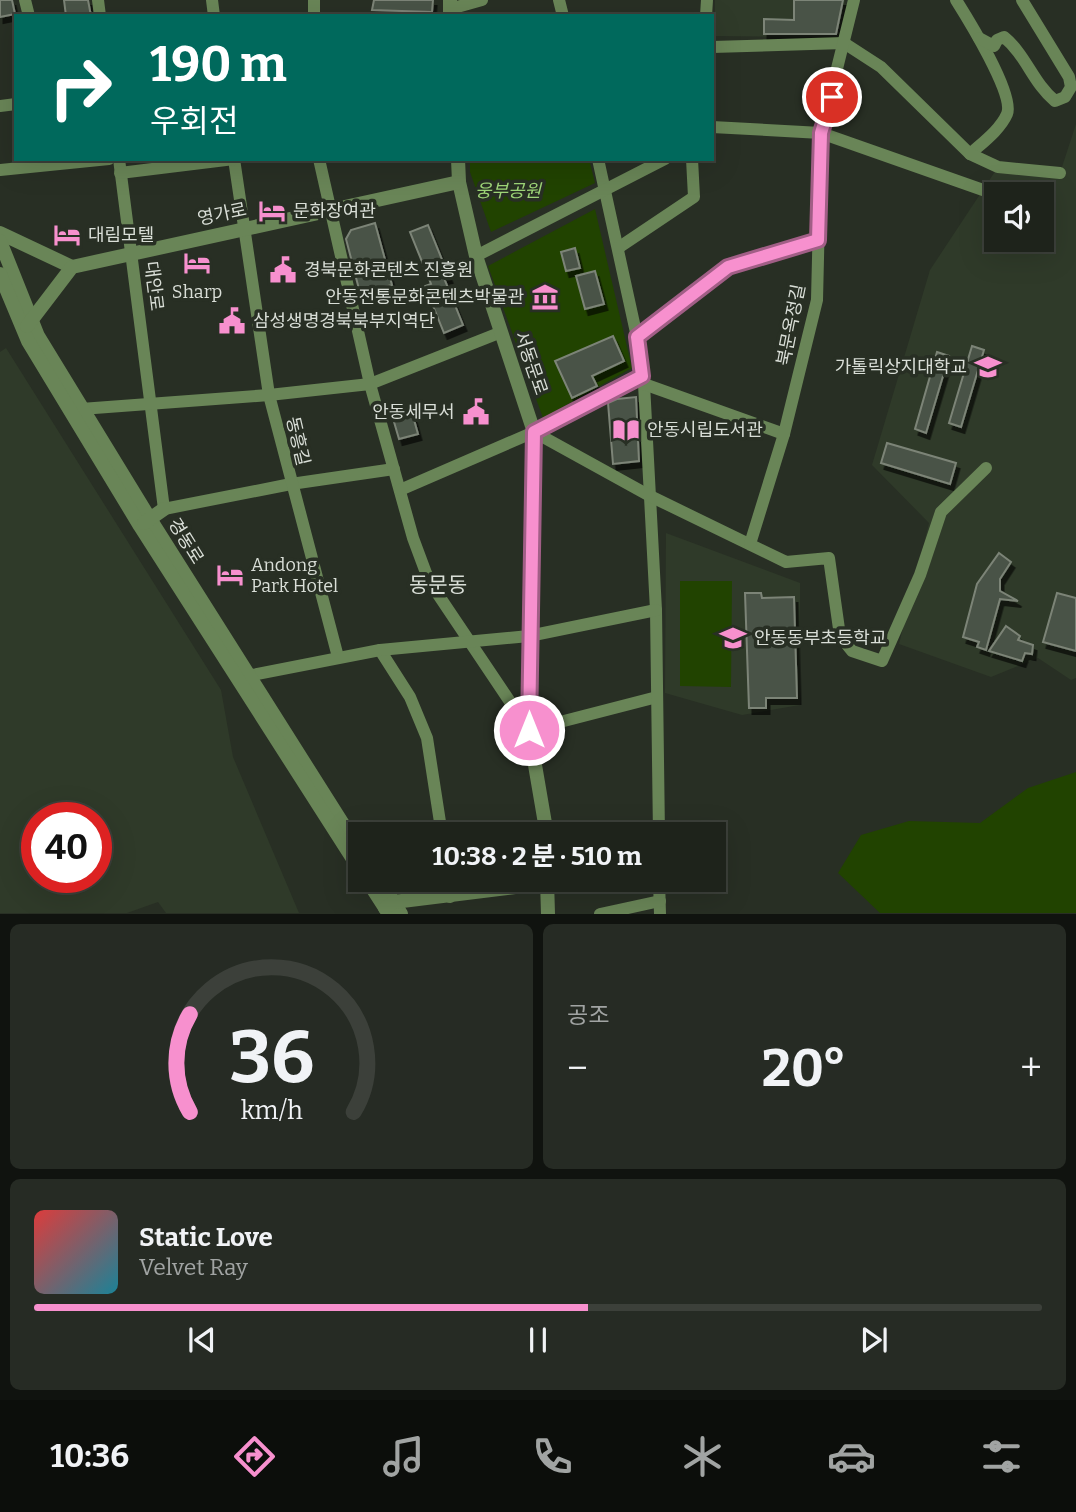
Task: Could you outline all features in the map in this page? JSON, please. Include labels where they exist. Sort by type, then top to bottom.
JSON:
[{"type":"street","points":[[450,8],[482,0]]},
{"type":"street","name":"북문옥정길","points":[[750,544],[784,434],[817,300],[821,133],[854,0]]},
{"type":"street","points":[[956,0],[979,38],[1010,101],[1008,113],[1000,125],[970,154]]},
{"type":"street","points":[[979,38],[994,46],[997,40],[1004,37],[1015,45],[1042,90],[1055,101],[1065,97],[1071,87],[1069,77],[1022,0]]},
{"type":"street","points":[[714,47],[844,43],[881,67],[970,154],[998,167],[1060,173]]},
{"type":"street","points":[[714,127],[821,133],[983,190]]},
{"type":"street","points":[[0,170],[89,161]]},
{"type":"street","name":"대안로","points":[[164,509],[119,166],[201,161]]},
{"type":"street","name":"동흥길","points":[[234,161],[270,395],[338,657]]},
{"type":"street","points":[[319,161],[370,384],[429,581],[529,730],[657,697]]},
{"type":"street","name":"서동문로","points":[[458,161],[459,182],[476,256],[499,333],[534,432],[529,730],[545,822]]},
{"type":"street","points":[[598,161],[637,337],[643,380],[656,610],[659,822]]},
{"type":"street","points":[[476,256],[661,161]]},
{"type":"street","points":[[618,248],[694,197],[692,161]]},
{"type":"street","name":"영가로","points":[[72,267],[459,182]]},
{"type":"street","points":[[0,233],[72,267],[27,326]]},
{"type":"street","points":[[637,337],[728,267],[818,240]]},
{"type":"street","name":"경동로","points":[[0,242],[27,326],[82,409],[145,522]]},
{"type":"street","name":"경동로","points":[[0,274],[27,326],[145,522],[348,833]]},
{"type":"street","points":[[82,409],[270,395],[370,384],[499,333]]},
{"type":"street","points":[[400,490],[534,432],[643,380],[784,434]]},
{"type":"street","points":[[534,432],[650,496],[786,562],[829,558],[840,636],[852,651],[882,661],[920,575],[941,512],[986,468]]},
{"type":"street","points":[[145,522],[164,509],[291,484],[394,469]]},
{"type":"street","points":[[243,676],[380,650],[470,639],[529,636],[656,610]]},
{"type":"street","points":[[380,650],[410,697],[427,738],[440,822]]},
{"type":"street","name":"경동로","points":[[243,676],[348,850]]},
{"type":"street","points":[[377,892],[392,909]]},
{"type":"street","points":[[385,892],[392,909]]},
{"type":"street","points":[[449,892],[450,897]]},
{"type":"street","points":[[392,909],[480,892]]},
{"type":"street","points":[[547,892],[548,914]]},
{"type":"street","points":[[600,914],[660,907]]},
{"type":"shaded area","points":[[715,0],[845,0],[838,37],[715,36]]},
{"type":"shaded area","name":"가톨릭상지대학교","points":[[1076,124],[1076,678],[1071,680],[1038,658],[991,677],[899,644],[929,523],[872,465],[930,270],[984,188],[984,252],[1054,252],[1054,182],[988,182],[998,167],[1060,173]]},
{"type":"shaded area","points":[[6,348],[221,690],[233,757],[299,913],[166,913],[158,902],[127,913],[0,913],[0,352]]},
{"type":"shaded area","name":"안동동부초등학교","points":[[666,533],[800,583],[800,705],[742,715],[665,693]]},
{"type":"green space","name":"웅부공원","points":[[470,161],[590,161],[595,183],[491,232],[470,172]]},
{"type":"green space","points":[[595,209],[632,368],[543,418],[488,266]]},
{"type":"green space","points":[[680,581],[732,581],[731,687],[680,686]]},
{"type":"green space","points":[[1076,772],[1076,913],[880,913],[838,873],[861,835],[909,821],[980,823],[1028,788]]},
{"type":"building","points":[[0,0],[12,0],[15,14],[0,17]]},
{"type":"building","points":[[64,0],[88,0],[91,14],[66,14]]},
{"type":"building","points":[[374,0],[433,0],[432,12],[372,10]]},
{"type":"building","points":[[794,0],[843,0],[836,34],[764,34],[764,19],[794,20]]},
{"type":"building","points":[[375,223],[392,285],[360,293],[346,239],[351,230]]},
{"type":"building","points":[[428,225],[449,277],[444,278],[463,325],[444,333],[425,286],[431,284],[410,232]]},
{"type":"building","points":[[575,248],[580,268],[566,271],[561,252]]},
{"type":"building","points":[[595,271],[604,304],[585,309],[576,276]]},
{"type":"building","points":[[613,336],[624,361],[592,376],[597,386],[572,398],[555,361]]},
{"type":"building","points":[[972,346],[984,350],[961,427],[949,423]]},
{"type":"building","points":[[937,352],[949,356],[926,433],[915,429]]},
{"type":"building","name":"안동시립도서관","points":[[636,397],[639,461],[613,464],[608,403]]},
{"type":"building","points":[[411,409],[418,434],[399,439],[392,415]]},
{"type":"building","points":[[887,443],[956,463],[950,484],[881,463]]},
{"type":"building","points":[[999,553],[1011,562],[1000,579],[1000,591],[1018,601],[1000,599],[986,650],[977,647],[979,642],[963,637],[977,584]]},
{"type":"building","points":[[745,593],[761,593],[762,598],[794,597],[797,698],[766,698],[766,708],[749,708]]},
{"type":"building","points":[[1057,593],[1076,598],[1076,651],[1043,642]]},
{"type":"building","points":[[1006,626],[1020,636],[1018,640],[1033,645],[1032,654],[1025,653],[1022,661],[989,651]]},
{"type":"place","name":"문화장여관","points":[[272,211]]},
{"type":"place","name":"대림모텔","points":[[67,235]]},
{"type":"place","name":"Sharp","points":[[197,263]]},
{"type":"place","name":"경북문화콘텐츠 진흥원","points":[[283,270]]},
{"type":"place","name":"안동전통문화콘텐츠박물관","points":[[545,297]]},
{"type":"place","name":"삼성생명경북북부지역단","points":[[232,321]]},
{"type":"place","name":"가톨릭상지대학교","points":[[988,367]]},
{"type":"place","name":"안동세무서","points":[[476,412]]},
{"type":"place","name":"안동시립도서관","points":[[626,430]]},
{"type":"place","name":"Andong Park Hotel","points":[[230,575]]},
{"type":"place","name":"안동동부초등학교","points":[[733,638]]},
{"type":"district","name":"동문동","points":[[438,585]]},
{"type":"route","points":[[529,730],[534,432],[642,376],[637,337],[728,267],[818,240],[821,133],[832,97]]}]
